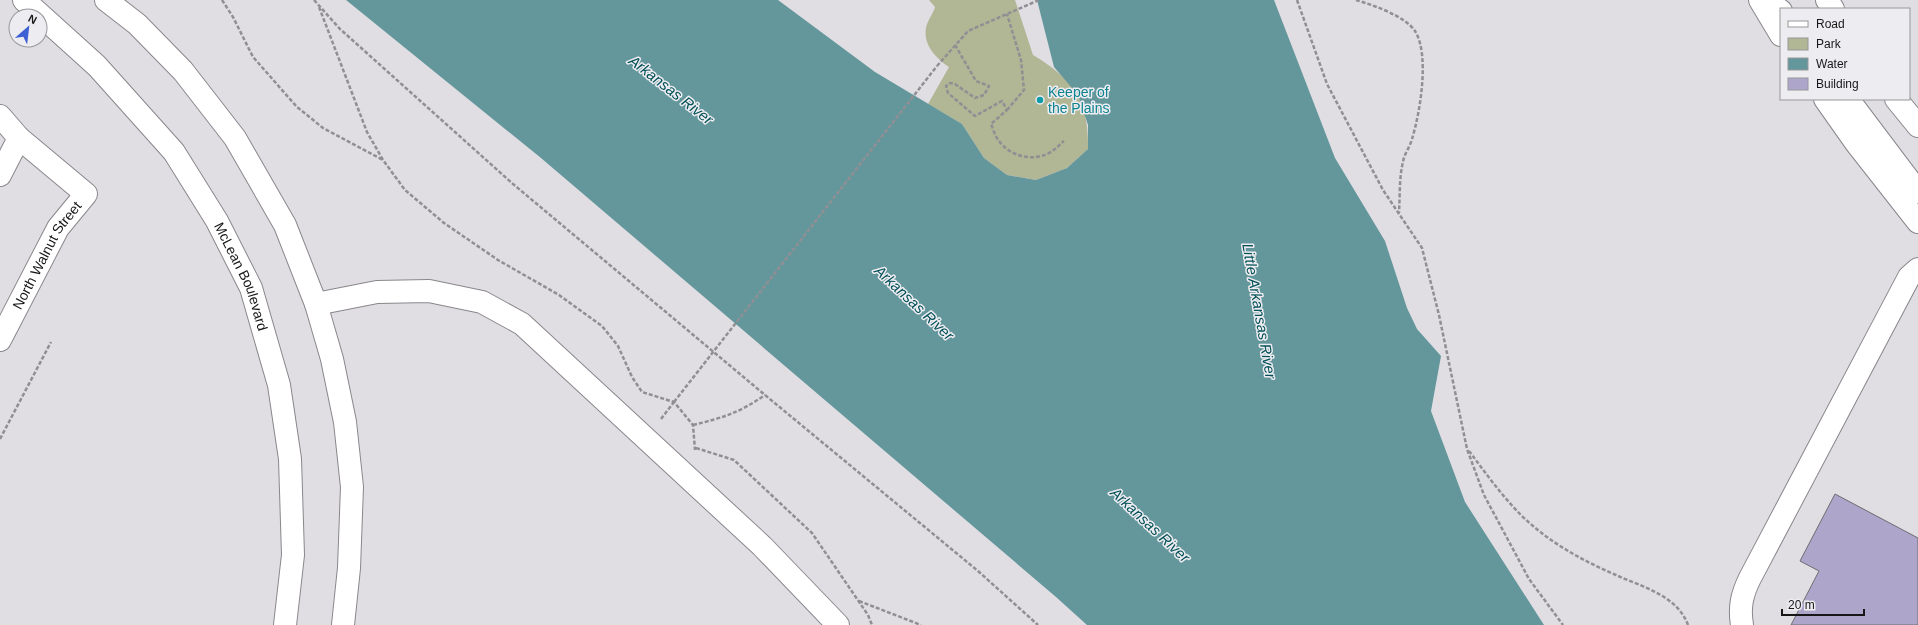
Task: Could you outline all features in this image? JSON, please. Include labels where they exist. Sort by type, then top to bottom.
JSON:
[{"type":"main road","name":"McLean Boulevard","points":[[24,0],[97,66],[174,152],[217,221],[252,288],[279,385],[290,459],[293,555],[285,625]]},
{"type":"main road","points":[[106,0],[137,24],[183,71],[235,138],[285,225],[316,304],[332,359],[345,422],[352,487],[349,568],[343,625]]},
{"type":"main road","points":[[1760,0],[1780,33]]},
{"type":"main road","points":[[1766,0],[1780,10]]},
{"type":"main road","points":[[1826,100],[1856,143],[1918,222]]},
{"type":"main road","points":[[1849,100],[1918,192]]},
{"type":"main road","points":[[1897,100],[1918,126]]},
{"type":"main road","points":[[0,116],[19,138],[0,175]]},
{"type":"main road","name":"North Walnut Street","points":[[0,340],[58,228],[86,194],[19,138]]},
{"type":"main road","points":[[1742,625],[1739,612],[1742,595],[1750,578],[1909,277],[1918,269]]},
{"type":"main road","points":[[316,304],[377,292],[429,291],[482,302],[522,324],[762,546],[838,625]]},
{"type":"path","points":[[222,0],[233,17],[253,57],[297,107],[323,128],[383,160]]},
{"type":"path","points":[[314,0],[340,29],[514,184],[764,396],[978,571],[1038,625]]},
{"type":"path","points":[[674,402],[955,45],[968,31],[1039,0]]},
{"type":"path","points":[[1297,0],[1327,84],[1383,190],[1422,248],[1439,315],[1467,449],[1484,494],[1529,579],[1563,625]]},
{"type":"path","points":[[1356,0],[1386,11],[1399,18],[1415,31],[1422,55],[1423,73],[1421,98],[1412,140],[1403,161],[1399,214]]},
{"type":"path","points":[[318,5],[368,132],[383,160],[405,190],[444,223],[498,260],[559,295],[602,326],[618,346],[632,377],[642,392],[674,402],[693,426],[696,448],[692,481]]},
{"type":"path","points":[[1007,14],[1020,60],[1024,90],[1007,110],[991,124],[998,140],[1009,152],[1023,157],[1036,157],[1050,153],[1064,141]]},
{"type":"path","points":[[955,45],[976,81],[990,86],[984,95],[975,98],[955,84],[950,83],[946,86],[948,93],[975,116],[1002,101],[1007,110]]},
{"type":"path","points":[[0,439],[51,342]]},
{"type":"path","points":[[693,426],[728,416],[744,409],[764,396]]},
{"type":"path","points":[[696,448],[734,460],[812,533],[868,615],[872,625]]},
{"type":"path","points":[[1467,449],[1521,515],[1539,531],[1559,546],[1582,559],[1653,590],[1667,599],[1685,617],[1688,625]]},
{"type":"path","points":[[858,600],[921,625]]},
{"type":"green space","points":[[929,0],[1015,0],[1033,55],[1059,73],[1068,82],[1082,104],[1088,132],[1088,149],[1067,168],[1036,180],[1007,175],[984,158],[962,124],[928,104],[949,67],[935,55],[926,40],[927,25],[935,7]]},
{"type":"water","points":[[346,0],[778,0],[875,72],[962,124],[984,158],[1007,175],[1036,180],[1067,168],[1088,149],[1088,125],[1078,95],[1054,67],[1037,0],[1274,0],[1335,158],[1385,241],[1407,308],[1417,329],[1441,356],[1431,411],[1465,502],[1544,625],[1087,625],[541,158]]},
{"type":"building","points":[[1835,494],[1918,538],[1918,625],[1791,625],[1819,571],[1800,561]]},
{"type":"place","name":"Keeper of the Plains","points":[[1040,100]]},
{"type":"water label","name":"Arkansas River","points":[[671,90]]},
{"type":"water label","name":"Arkansas River","points":[[914,303]]},
{"type":"water label","name":"Little Arkansas River","points":[[1259,311]]},
{"type":"water label","name":"Arkansas River","points":[[1150,525]]}]
